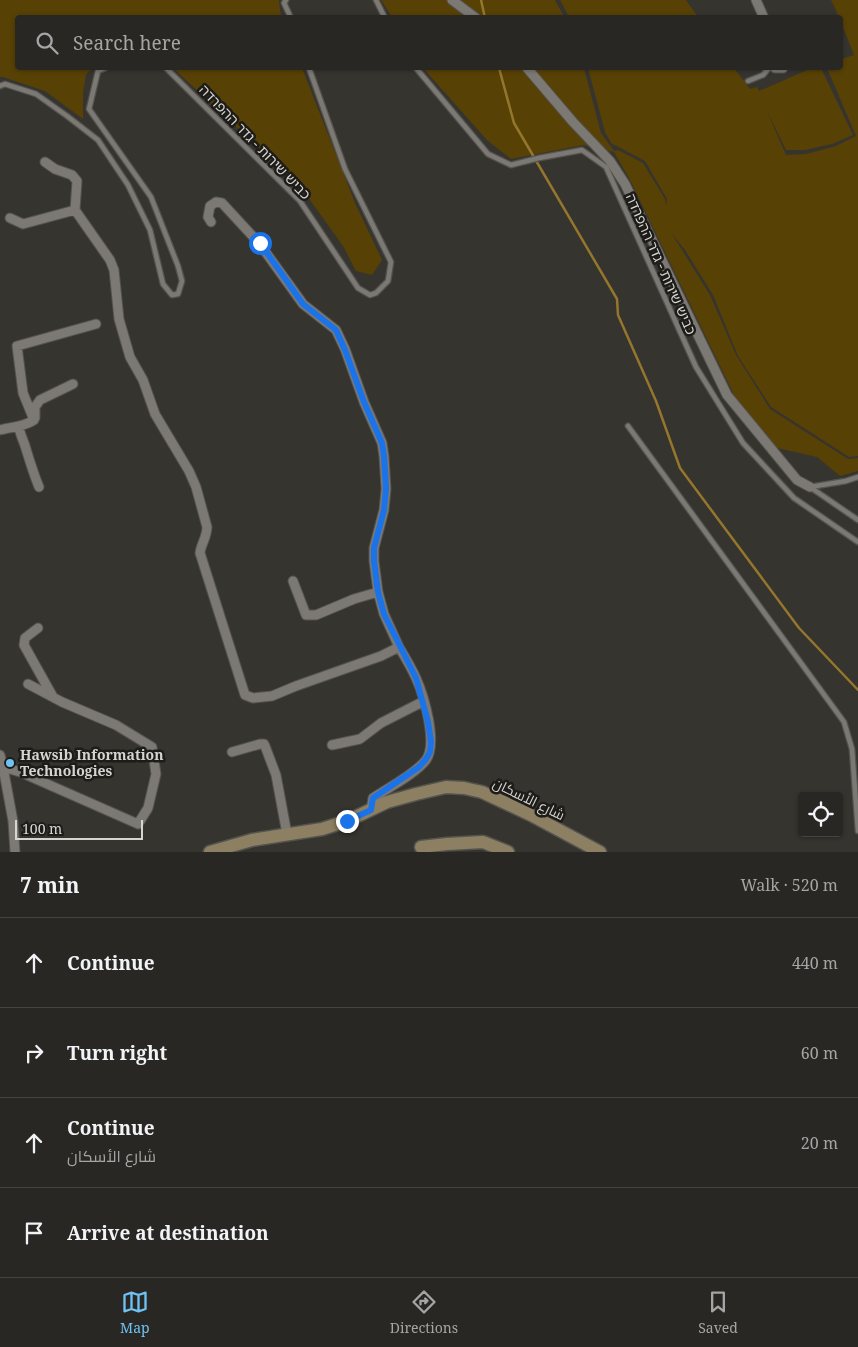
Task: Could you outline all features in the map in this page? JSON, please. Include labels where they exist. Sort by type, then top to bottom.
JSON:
[{"type":"street","points":[[452,0],[472,15]]},
{"type":"street","points":[[756,0],[763,15]]},
{"type":"street","points":[[528,70],[610,161],[625,184],[727,395],[797,480],[810,487]]},
{"type":"street","points":[[45,162],[55,169],[72,175],[76,180],[75,210],[110,260],[114,270],[119,319],[130,357],[143,380],[155,414],[190,471],[196,486],[208,527],[207,534],[200,546],[200,553],[245,695],[253,698],[272,696],[311,680],[381,656],[400,647]]},
{"type":"street","points":[[211,222],[208,217],[210,206],[216,202],[222,203],[260,243],[303,304],[336,330],[382,443],[386,488],[384,510],[374,548],[378,592],[384,614],[416,678],[424,701],[431,742],[430,752],[419,767],[373,798],[371,810]]},
{"type":"street","points":[[10,218],[23,224],[75,210]]},
{"type":"street","points":[[34,420],[23,393],[17,346],[96,324]]},
{"type":"street","points":[[0,430],[31,423],[34,420],[35,407],[40,400],[73,384]]},
{"type":"street","points":[[19,427],[31,468],[39,487]]},
{"type":"street","points":[[293,581],[306,615],[316,615],[354,599],[378,592]]},
{"type":"street","points":[[38,628],[25,638],[24,645],[53,697]]},
{"type":"street","points":[[3,767],[20,772],[138,824],[148,808],[156,774],[152,747],[116,725],[28,684]]},
{"type":"street","points":[[332,745],[360,738],[381,723],[424,701]]},
{"type":"street","points":[[232,752],[264,744],[276,775],[287,834]]},
{"type":"street","points":[[0,755],[13,821],[15,852]]},
{"type":"street","name":"شارع الأسكان","points":[[210,852],[252,840],[338,824],[387,802],[416,794],[446,788],[464,788],[482,792],[531,815],[600,852]]},
{"type":"street","points":[[421,847],[483,842],[508,852]]},
{"type":"lane","points":[[286,0],[284,3],[290,15]]},
{"type":"lane","points":[[376,0],[384,15]]},
{"type":"lane","points":[[0,86],[5,84],[36,94],[98,140],[128,185],[150,230],[163,284],[172,295],[178,294],[182,280],[151,197],[89,109],[98,71],[100,70]]},
{"type":"lane","name":"כביש שירות - גדר ההפרדה","points":[[168,70],[300,201],[358,288],[370,295],[376,293],[388,281],[391,262],[345,169],[310,70]]},
{"type":"lane","name":"כביש שירות - גדר ההפרדה","points":[[418,70],[488,154],[511,165],[582,150],[606,167],[696,367],[743,443],[794,498],[858,542]]},
{"type":"lane","points":[[748,82],[763,75],[767,70]]},
{"type":"lane","points":[[628,426],[844,722],[852,749],[858,830]]},
{"type":"lane","points":[[810,487],[858,478]]},
{"type":"lane","points":[[810,487],[858,520]]},
{"type":"shaded area","points":[[0,0],[279,0],[281,15],[15,15],[15,70],[91,70],[86,74],[83,93],[83,119],[45,91],[0,77]]},
{"type":"shaded area","points":[[381,0],[555,0],[563,15],[391,15]]},
{"type":"shaded area","points":[[560,0],[686,0],[697,15],[568,15]]},
{"type":"shaded area","points":[[831,0],[858,0],[858,456],[849,457],[771,407],[738,356],[713,295],[685,250],[672,234],[710,295],[736,355],[770,409],[848,459],[858,458],[858,471],[840,476],[817,457],[777,448],[737,401],[630,180],[614,152],[583,145],[511,159],[487,140],[425,70],[585,70],[601,133],[614,151],[618,150],[643,163],[665,199],[666,206],[667,199],[645,161],[611,143],[605,132],[589,70],[736,70],[750,89],[757,87],[759,91],[807,70],[822,70],[853,135],[832,144],[805,150],[786,150],[766,109],[786,155],[806,154],[836,146],[856,136],[828,70],[843,70],[843,58],[854,55],[843,27],[843,15],[838,15]]},
{"type":"shaded area","points":[[175,70],[303,70],[355,203],[382,260],[372,275],[356,271],[343,246],[300,186]]},
{"type":"waterway","points":[[481,0],[484,15]]},
{"type":"waterway","points":[[500,70],[514,123],[617,299],[618,315],[656,401],[680,468],[799,628],[858,690]]},
{"type":"place","name":"Hawsib Information Technologies","points":[[10,763]]},
{"type":"route","points":[[260,243],[303,304],[336,330],[364,402],[378,431],[384,456],[386,488],[384,510],[374,548],[378,592],[384,614],[416,678],[424,701],[428,722],[431,742],[430,752],[426,759],[419,767],[400,781],[373,798],[371,810],[347,821]]}]
